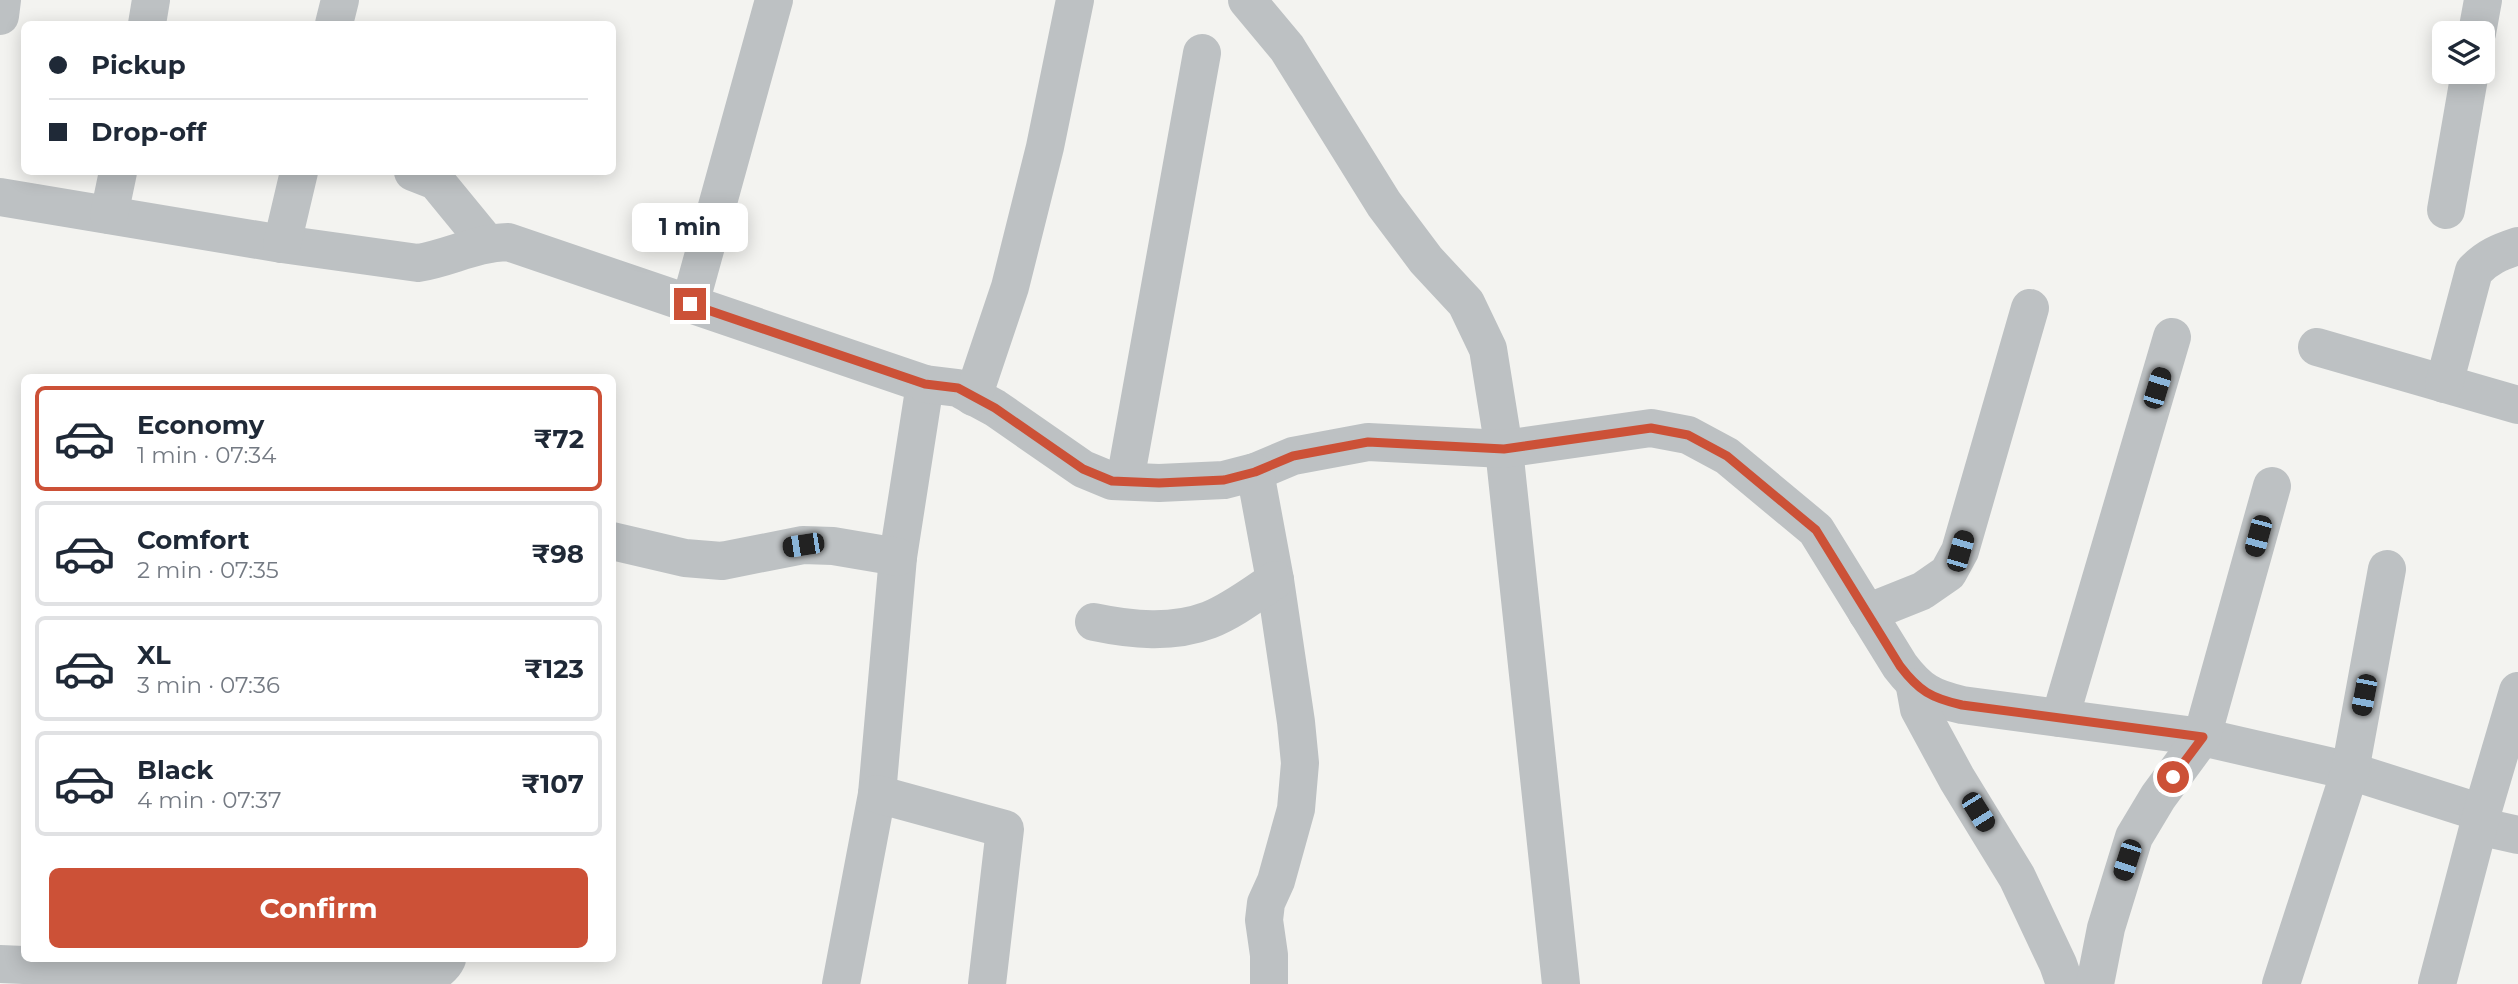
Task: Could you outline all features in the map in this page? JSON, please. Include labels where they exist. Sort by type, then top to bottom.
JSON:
[{"type":"street","points":[[0,16],[2,0]]},
{"type":"street","points":[[148,21],[151,0]]},
{"type":"street","points":[[335,21],[340,0]]},
{"type":"street","points":[[690,304],[774,0]]},
{"type":"street","points":[[973,397],[1010,287],[1045,147],[1075,0]]},
{"type":"street","points":[[1247,0],[1287,48],[1384,204],[1426,260],[1466,303],[1488,349],[1504,449],[1561,984]]},
{"type":"street","points":[[2479,21],[2483,0]]},
{"type":"street","points":[[1125,481],[1202,53]]},
{"type":"street","points":[[2446,211],[2468,84]]},
{"type":"street","points":[[109,215],[117,175]]},
{"type":"street","points":[[282,244],[298,175]]},
{"type":"street","points":[[421,175],[436,181],[486,242]]},
{"type":"street","points":[[0,197],[282,244],[418,263],[435,261],[486,242],[508,242],[925,384],[958,388],[995,408],[1083,469],[1112,481],[1159,483],[1224,480],[1255,472],[1293,456],[1368,442],[1504,449],[1651,428],[1688,435],[1727,456],[1816,530],[1915,687],[1938,700],[2203,737],[2350,771],[2518,835]]},
{"type":"street","points":[[2444,384],[2474,271],[2483,261],[2518,246]]},
{"type":"street","points":[[1867,613],[1922,591],[1948,573],[1960,551],[2030,308]]},
{"type":"street","points":[[2060,718],[2172,337]]},
{"type":"street","points":[[2316,347],[2518,405]]},
{"type":"street","points":[[841,984],[877,794],[898,556],[925,384]]},
{"type":"street","points":[[1255,472],[1275,580],[1300,763],[1296,809],[1276,881],[1266,903],[1264,920],[1269,955],[1269,984]]},
{"type":"street","points":[[2095,984],[2106,928],[2134,837],[2158,797],[2203,737],[2272,486]]},
{"type":"street","points":[[616,542],[685,558],[722,561],[803,545],[833,545],[898,556]]},
{"type":"street","points":[[2281,984],[2350,771],[2387,569]]},
{"type":"street","points":[[1094,622],[1127,629],[1172,629],[1208,620],[1275,580]]},
{"type":"street","points":[[1915,687],[1919,709],[1957,779],[2017,877],[2065,984]]},
{"type":"street","points":[[2437,984],[2480,820],[2518,691]]},
{"type":"street","points":[[877,794],[1005,829],[987,984]]},
{"type":"street","points":[[0,964],[402,981],[448,969]]},
{"type":"route","points":[[690,304],[925,384],[958,388],[995,408],[1083,469],[1112,481],[1159,483],[1224,480],[1255,472],[1293,456],[1368,442],[1504,449],[1651,428],[1688,435],[1727,456],[1816,530],[1915,687],[1938,700],[1962,705],[2203,737],[2173,777]]}]
